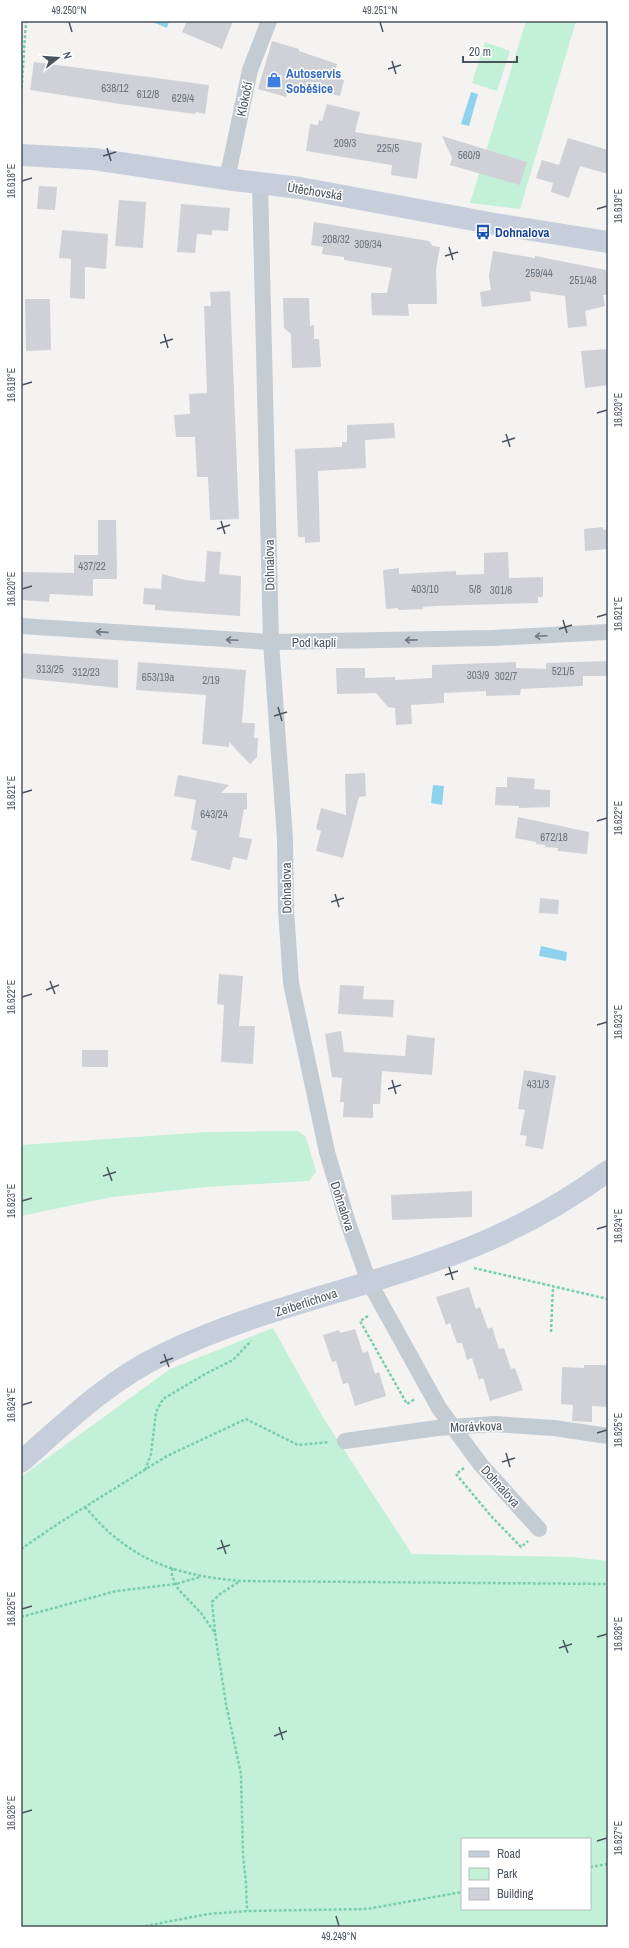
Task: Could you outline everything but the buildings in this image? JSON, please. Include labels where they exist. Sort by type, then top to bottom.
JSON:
[{"type":"street","name":"Klokočí","points":[[228,179],[250,70],[269,21]]},
{"type":"street","name":"Útěchovská","points":[[21,155],[94,159],[260,184],[300,188],[495,224],[608,242]]},
{"type":"street","name":"Dohnalova","points":[[260,184],[271,642],[285,839],[286,910],[291,983],[327,1152],[348,1223],[370,1282],[427,1389],[452,1426],[481,1465],[539,1529]]},
{"type":"street","name":"Pod kaplí","points":[[21,626],[271,642],[493,638],[608,632]]},
{"type":"street","name":"Zeiberlichova","points":[[21,1462],[89,1401],[134,1370],[163,1354],[242,1322],[433,1262],[504,1234],[563,1201],[608,1171]]},
{"type":"street","name":"Morávkova","points":[[345,1441],[452,1426],[494,1424],[547,1427],[608,1436]]},
{"type":"path","points":[[21,98],[26,21]]},
{"type":"path","points":[[468,1267],[608,1299]]},
{"type":"path","points":[[551,1332],[553,1287]]},
{"type":"path","points":[[145,1470],[151,1454],[156,1412],[162,1399],[233,1360],[254,1338]]},
{"type":"path","points":[[21,1549],[167,1456],[246,1419],[298,1445],[345,1441]]},
{"type":"path","points":[[85,1508],[120,1541],[148,1559],[200,1577],[240,1581],[608,1584]]},
{"type":"path","points":[[172,1568],[178,1589],[201,1613],[215,1633]]},
{"type":"path","points":[[21,1617],[116,1591],[176,1584],[200,1577]]},
{"type":"path","points":[[240,1581],[220,1594],[212,1602],[215,1633],[226,1704],[241,1774],[243,1855],[247,1911]]},
{"type":"path","points":[[591,1867],[608,1864]]},
{"type":"path","points":[[140,1927],[208,1914],[247,1911],[367,1909],[461,1892]]},
{"type":"green space","points":[[526,21],[576,21],[520,209],[470,203]]},
{"type":"green space","points":[[485,42],[510,51],[497,91],[472,83]]},
{"type":"green space","points":[[298,1131],[306,1137],[316,1172],[309,1181],[207,1187],[112,1197],[21,1216],[21,1145],[207,1132]]},
{"type":"green space","points":[[273,1328],[324,1419],[412,1554],[572,1557],[608,1561],[608,1927],[21,1927],[21,1477],[170,1369]]},
{"type":"water","points":[[150,21],[169,21],[167,28]]},
{"type":"water","points":[[471,92],[478,94],[469,126],[461,124]]},
{"type":"water","points":[[433,785],[444,786],[442,805],[431,803]]},
{"type":"water","points":[[541,946],[567,952],[566,961],[539,956]]},
{"type":"place","name":"Autoservis Soběšice","points":[[274,80]]},
{"type":"place","name":"Dohnalova","points":[[483,232]]}]
